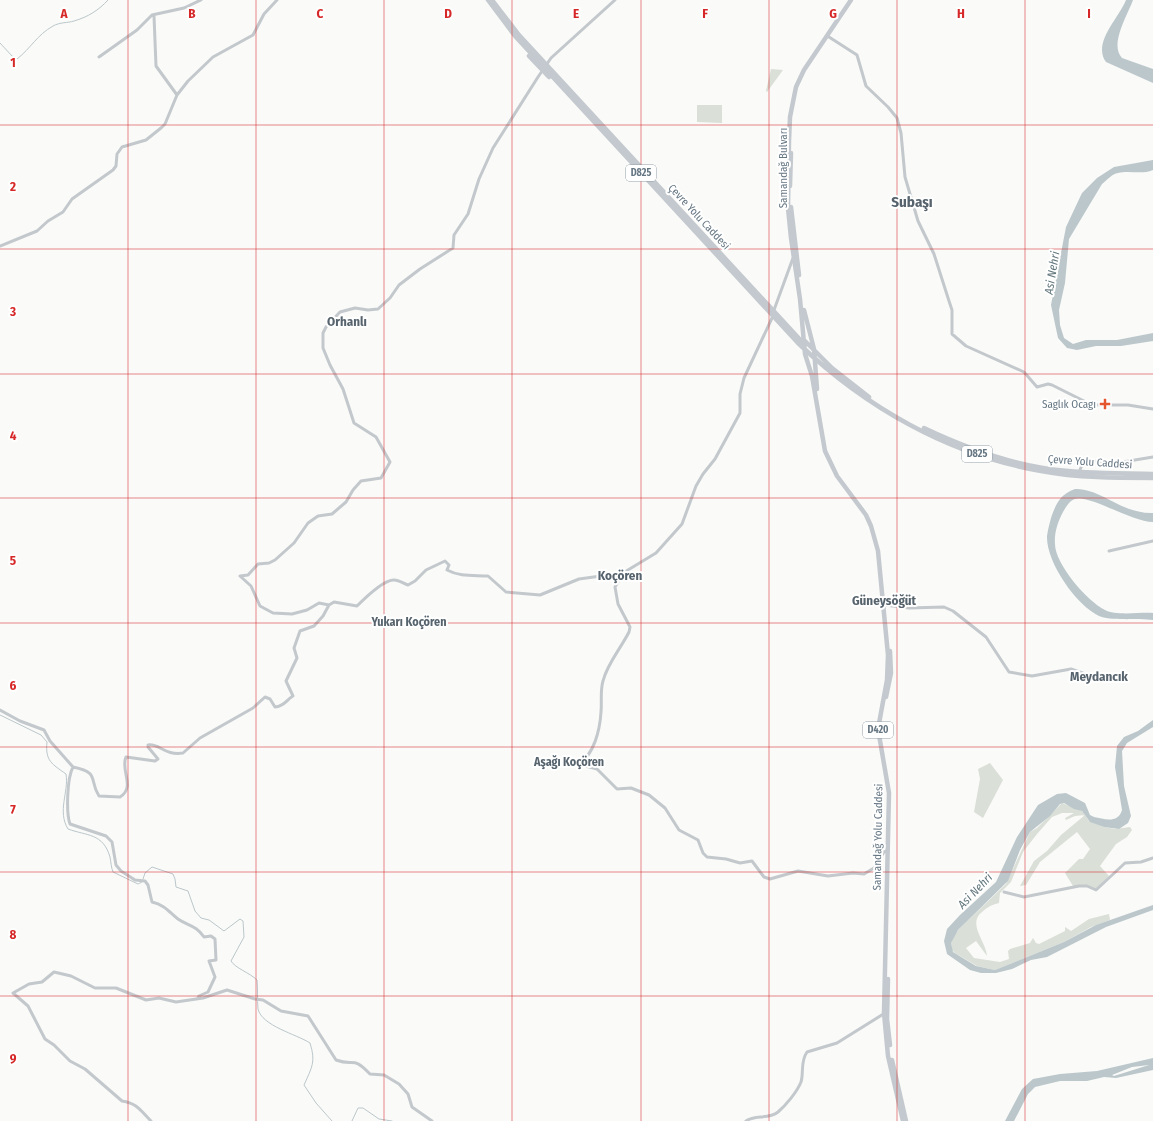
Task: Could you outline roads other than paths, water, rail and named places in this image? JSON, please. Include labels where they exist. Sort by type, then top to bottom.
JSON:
[{"type":"highway","name":"Çevre Yolu Caddesi","points":[[488,0],[798,341],[823,366],[868,399],[890,414],[950,445],[978,455],[1042,472],[1088,477],[1153,478]]},
{"type":"highway","name":"Çevre Yolu Caddesi","points":[[492,0],[496,9],[515,36],[753,292]]},
{"type":"highway","name":"Samandağ Bulvarı","points":[[814,349],[801,295],[792,224],[790,142],[793,111],[800,84],[852,0]]},
{"type":"highway","name":"Samandağ Bulvarı","points":[[805,347],[788,208],[787,165],[790,117],[794,95],[804,70],[852,0]]},
{"type":"highway","points":[[496,9],[547,63],[594,117]]},
{"type":"highway","points":[[496,9],[509,32],[542,70],[576,106],[586,114]]},
{"type":"highway","points":[[753,292],[814,349]]},
{"type":"highway","points":[[753,292],[772,318],[805,354],[814,357],[832,368],[868,399]]},
{"type":"highway","points":[[810,336],[814,357],[823,366],[818,370],[816,375]]},
{"type":"highway","points":[[805,347],[807,344],[810,345]]},
{"type":"highway","name":"D420","points":[[805,347],[805,354]]},
{"type":"highway","name":"D420","points":[[814,349],[814,357]]},
{"type":"highway","name":"Samandağ Yolu Caddesi","points":[[805,354],[812,376],[823,442],[828,460],[837,476],[866,515],[878,551],[888,655],[887,680],[878,729],[889,793],[887,851],[886,1013],[888,1056],[903,1121]]},
{"type":"highway","name":"Samandağ Yolu Caddesi","points":[[814,357],[828,452],[840,476],[870,519],[877,538],[892,662],[889,687],[884,705],[881,726],[881,737],[891,786],[886,1013],[890,1049],[906,1121]]},
{"type":"highway","name":"Çevre Yolu Caddesi","points":[[868,399],[936,434],[987,454],[1042,468],[1079,472],[1153,474]]},
{"type":"street","points":[[99,57],[137,30],[148,18],[184,8],[201,0]]},
{"type":"street","points":[[0,246],[37,231],[48,221],[63,212],[72,199],[114,170],[116,166],[117,154],[122,147],[146,140],[165,124],[177,95],[188,81],[213,57],[253,35],[264,14],[277,0]]},
{"type":"street","points":[[329,605],[319,603],[310,609],[292,614],[273,613],[260,606],[252,586],[240,576],[248,575],[258,564],[269,563],[275,560],[294,543],[308,523],[318,516],[332,514],[346,502],[353,490],[361,481],[381,478],[390,462],[376,437],[354,423],[343,389],[323,348],[323,333],[326,326],[340,312],[355,308],[368,310],[378,309],[390,298],[399,286],[420,269],[453,248],[454,236],[468,214],[479,179],[493,148],[542,70],[547,63],[615,0]]},
{"type":"street","points":[[154,16],[156,66],[177,95]]},
{"type":"street","points":[[829,37],[856,55],[866,86],[897,118],[901,133],[905,177],[918,221],[934,254],[952,310],[951,331],[954,337],[976,351],[1004,361],[1023,372],[1037,387],[1052,385],[1092,405],[1128,405],[1153,409]]},
{"type":"street","points":[[774,310],[793,258]]},
{"type":"street","points":[[0,710],[20,721],[44,730],[50,741],[73,767],[83,768],[91,775],[99,796],[120,797],[125,792],[128,783],[124,765],[126,757],[156,761],[157,756],[148,747],[148,744],[154,745],[169,753],[183,753],[200,738],[253,708],[266,697],[270,699],[275,707],[281,706],[293,696],[286,681],[297,658],[294,648],[300,631],[314,626],[323,616],[329,605],[334,602],[357,606],[367,596],[389,581],[395,580],[408,585],[412,584],[426,570],[446,561],[448,565],[447,570],[452,573],[466,576],[488,576],[506,592],[532,596],[548,594],[579,579],[623,573],[656,553],[682,524],[696,486],[715,459],[740,413],[740,394],[744,378],[772,318]]},
{"type":"street","points":[[1079,472],[1083,463],[1087,461],[1123,462],[1153,457]]},
{"type":"street","points":[[1108,551],[1153,541]]},
{"type":"street","points":[[623,573],[615,587],[618,604],[630,627],[629,632],[605,675],[602,683],[601,713],[595,739],[586,760],[578,764],[597,769],[617,789],[631,788],[649,795],[660,802],[679,830],[698,840],[702,853],[707,857],[726,859],[740,863],[752,861],[764,876],[770,879],[798,871],[828,876],[853,873],[864,874],[874,868],[884,852],[887,851]]},
{"type":"street","points":[[885,605],[909,608],[944,607],[953,611],[986,637],[1009,672],[1032,676],[1071,669],[1088,675],[1100,676]]},
{"type":"street","points":[[73,767],[70,774],[68,809],[70,824],[106,836],[112,842],[116,865],[121,871],[135,880],[145,881],[148,885],[152,902],[166,907],[178,918],[193,926],[204,937],[211,936],[215,939],[216,960],[209,961],[215,977],[208,992],[199,996],[198,998]]},
{"type":"street","points":[[1004,892],[1024,897],[1079,886],[1087,886],[1096,890],[1125,863],[1141,862],[1153,858]]},
{"type":"street","points":[[151,1121],[141,1109],[130,1102],[122,1101],[85,1068],[64,1057],[54,1045],[45,1038],[28,1006],[13,993],[29,984],[42,982],[54,972],[71,976],[95,988],[116,988],[146,1000],[159,998],[176,1002],[227,990],[262,1000],[281,1011],[308,1016],[336,1060],[356,1062],[361,1064],[370,1074],[390,1077],[405,1089],[412,1107],[432,1121]]},
{"type":"street","points":[[746,1121],[751,1118],[772,1116],[778,1111],[801,1083],[803,1061],[807,1052],[837,1043],[886,1013]]},
{"type":"waterway","points":[[0,43],[12,56],[17,59],[38,37],[47,30],[61,23],[74,21],[89,15],[108,0]]},
{"type":"waterway","points":[[0,715],[41,735],[47,742],[48,758],[66,774],[63,815],[68,829],[99,839],[107,849],[113,872],[138,884],[142,882]]},
{"type":"waterway","points":[[143,879],[145,873],[152,867],[173,874],[176,887],[188,891],[195,911],[201,918],[209,920],[224,931],[240,919],[243,921],[244,937],[231,961],[233,964],[257,980],[258,1009],[261,1015],[273,1025],[310,1043],[313,1060],[304,1085],[316,1103],[332,1121]]},
{"type":"waterway","points":[[352,1121],[358,1108],[363,1108],[379,1119],[392,1121]]},
{"type":"place","name":"Saglık Ocagı","points":[[1105,404]]},
{"type":"district","name":"Subaşı","points":[[912,202]]},
{"type":"district","name":"Orhanlı","points":[[347,321]]},
{"type":"district","name":"Koçören","points":[[620,575]]},
{"type":"district","name":"Güneysöğüt","points":[[884,600]]},
{"type":"district","name":"Yukarı Koçören","points":[[409,622]]},
{"type":"district","name":"Meydancık","points":[[1099,676]]},
{"type":"district","name":"Aşağı Koçören","points":[[569,762]]},
{"type":"water label","name":"Asi Nehri","points":[[1052,273]]},
{"type":"water label","name":"Asi Nehri","points":[[975,891]]}]
